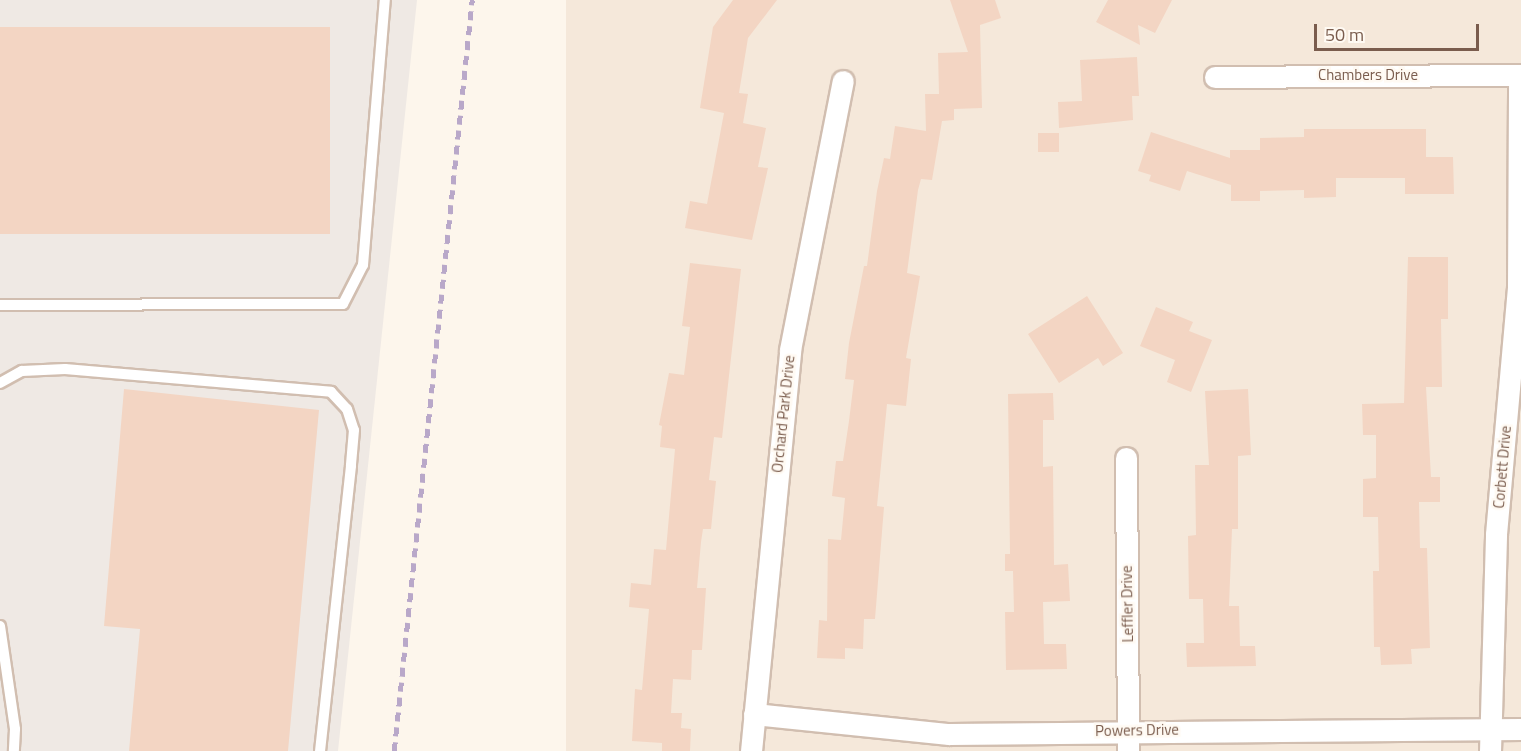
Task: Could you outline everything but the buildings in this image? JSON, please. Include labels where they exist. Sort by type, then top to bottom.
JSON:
[{"type":"street","name":"Chambers Drive","points":[[1215,77],[1520,75]]},
{"type":"street","name":"Corbett Drive","points":[[1490,751],[1496,534],[1518,286],[1520,75]]},
{"type":"street","name":"Orchard Park Drive","points":[[751,751],[790,350],[843,81]]},
{"type":"street","name":"Leffler Drive","points":[[1126,458],[1128,741]]},
{"type":"street","name":"Powers Drive","points":[[754,714],[949,734],[1128,741],[1491,728],[1521,729]]},
{"type":"lane","points":[[0,305],[343,304],[363,265],[385,0]]},
{"type":"lane","points":[[0,383],[22,371],[65,369],[331,392],[347,409],[354,430],[320,751]]},
{"type":"lane","points":[[0,626],[15,729],[14,751]]},
{"type":"shaded area","points":[[0,0],[417,0],[338,751],[0,751]]},
{"type":"shaded area","points":[[566,0],[1521,0],[1521,751],[566,751]]},
{"type":"railway","points":[[394,751],[472,0]]}]
